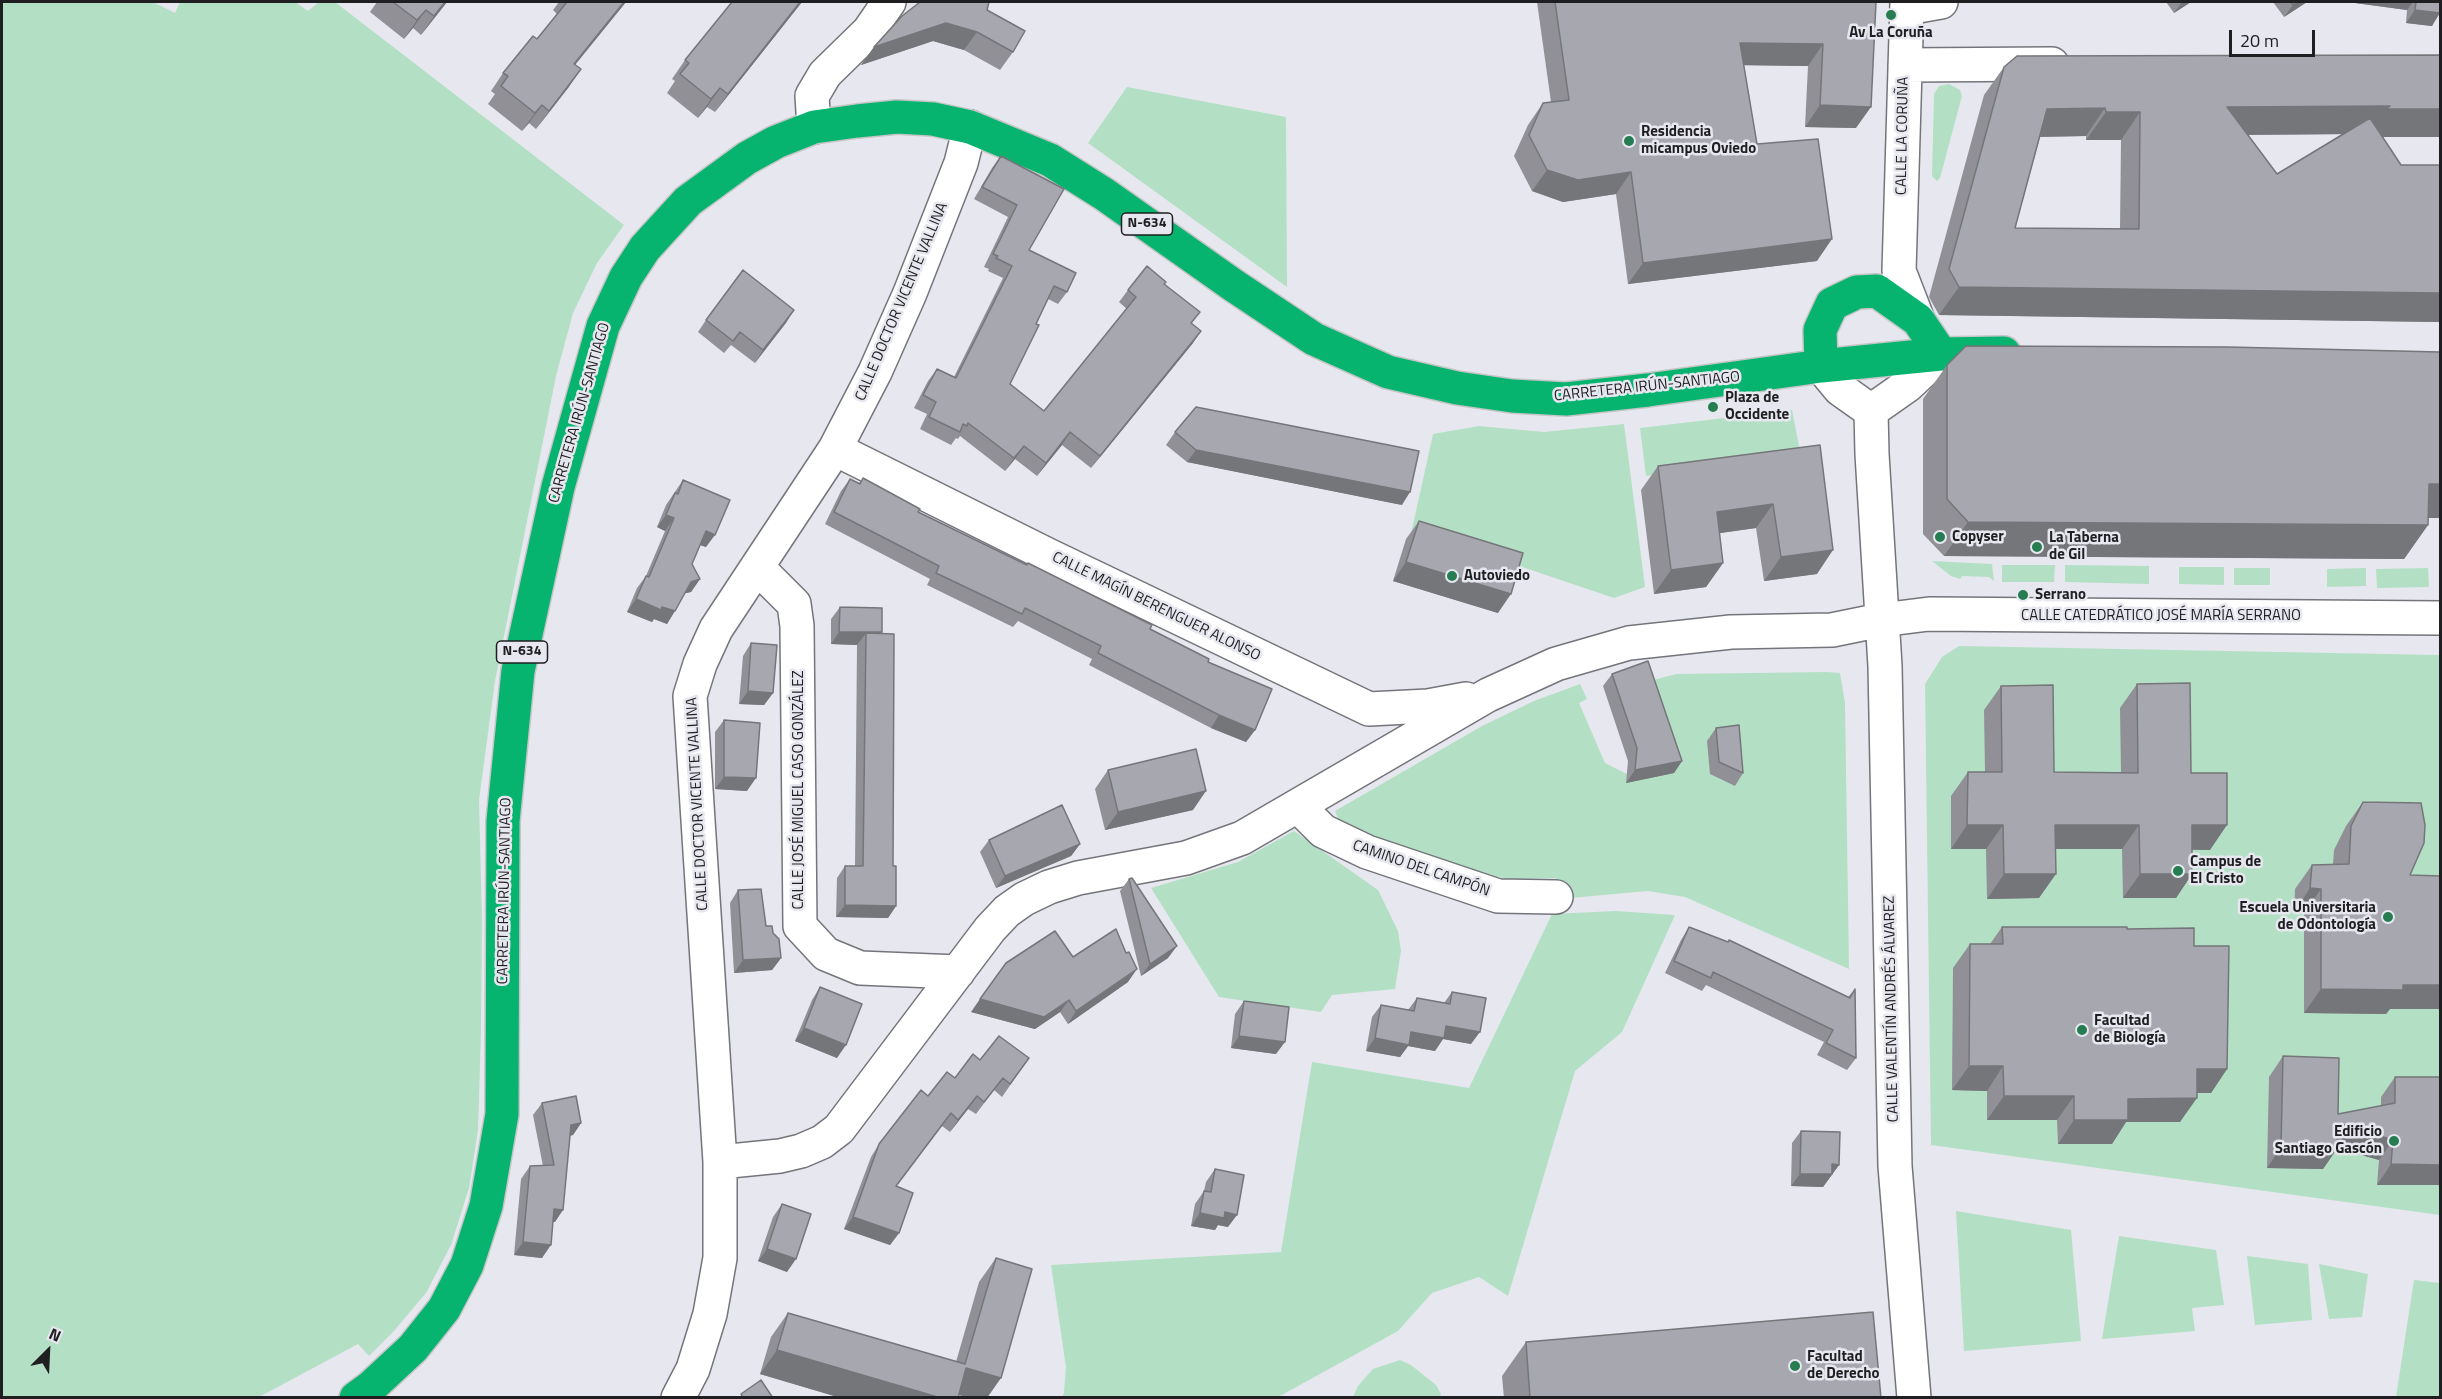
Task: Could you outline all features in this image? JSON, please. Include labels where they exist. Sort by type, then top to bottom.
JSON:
[{"type":"highway","name":"CARRETERA IRÚN-SANTIAGO","points":[[356,1398],[414,1348],[444,1309],[467,1265],[486,1206],[502,1114],[503,821],[518,671],[558,487],[603,326],[626,277],[645,248],[688,201],[747,158],[776,142],[814,127],[897,117],[933,119],[970,127],[1041,156],[1104,194],[1314,339],[1388,372],[1457,388],[1512,396],[1566,399],[1821,366],[1941,354],[2033,354]]},
{"type":"highway","points":[[1821,366],[1820,330],[1832,304],[1888,281],[1941,354]]},
{"type":"street","points":[[814,127],[812,96],[825,74],[869,31],[889,2]]},
{"type":"street","points":[[1907,5],[1941,2]]},
{"type":"street","name":"CALLE LA CORUÑA","points":[[1888,281],[1905,65],[1907,5]]},
{"type":"street","points":[[1905,65],[2087,64]]},
{"type":"street","name":"CALLE DOCTOR VICENTE VALLINA","points":[[678,1398],[693,1369],[712,1303],[720,1258],[720,1162],[690,696],[700,664],[716,629],[835,449],[875,372],[910,293],[961,163],[970,127]]},
{"type":"street","points":[[1821,366],[1840,389],[1871,411],[1908,385],[1941,354]]},
{"type":"street","name":"CALLE VALENTÍN ANDRÉS ÁLVAREZ","points":[[1871,411],[1885,666],[1895,1166],[1914,1398]]},
{"type":"street","name":"CALLE MAGÍN BERENGUER ALONSO","points":[[835,449],[1041,552],[1369,709],[1428,706],[1488,695]]},
{"type":"street","name":"CALLE JOSÉ MIGUEL CASO GONZÁLEZ","points":[[757,567],[794,604],[797,626],[800,926],[826,954],[860,968],[958,972]]},
{"type":"street","name":"CALLE CATEDRÁTICO JOSÉ MARÍA SERRANO","points":[[1881,620],[1929,614],[2440,618]]},
{"type":"street","points":[[720,1162],[780,1156],[801,1151],[822,1142],[839,1129],[990,929],[1007,911],[1024,899],[1049,887],[1078,878],[1186,858],[1242,838],[1299,807],[1488,695],[1556,664],[1629,644],[1731,632],[1832,630],[1881,620]]},
{"type":"street","points":[[1369,709],[1380,732],[1384,756]]},
{"type":"street","name":"CAMINO DEL CAMPÓN","points":[[1299,807],[1323,831],[1367,852],[1498,896],[1556,897]]},
{"type":"green space","points":[[2,2],[153,2],[175,13],[180,2],[295,2],[308,11],[319,2],[335,2],[624,225],[597,263],[573,313],[556,376],[495,681],[479,800],[482,919],[481,1032],[478,1130],[469,1188],[451,1245],[426,1293],[369,1356],[358,1344],[259,1397],[2,1397]]},
{"type":"green space","points":[[1949,84],[1960,90],[1962,96],[1940,178],[1937,181],[1932,176],[1934,94],[1939,86]]},
{"type":"green space","points":[[1127,87],[1286,117],[1287,287],[1088,143]]},
{"type":"green space","points":[[1792,410],[1801,456],[1646,476],[1640,428]]},
{"type":"green space","points":[[1624,424],[1645,587],[1614,598],[1466,548],[1411,534],[1433,434],[1479,426],[1544,432]]},
{"type":"green space","points":[[1932,561],[1992,564],[1994,581],[1989,577],[1962,576],[1960,579],[1951,576]]},
{"type":"green space","points":[[2002,565],[2055,565],[2054,582],[2002,582]]},
{"type":"green space","points":[[2065,565],[2149,566],[2149,584],[2065,582]]},
{"type":"green space","points":[[2179,567],[2224,567],[2224,585],[2179,584]]},
{"type":"green space","points":[[2234,568],[2270,568],[2270,585],[2234,585]]},
{"type":"green space","points":[[2366,568],[2366,586],[2327,587],[2327,569]]},
{"type":"green space","points":[[2428,568],[2429,587],[2377,588],[2376,569]]},
{"type":"green space","points":[[1959,646],[2440,655],[2440,1215],[1931,1145],[1925,684],[1942,657]]},
{"type":"green space","points":[[1840,673],[1845,703],[1849,969],[1685,897],[1648,891],[1559,899],[1556,878],[1507,879],[1462,867],[1344,826],[1335,811],[1482,726],[1534,701],[1580,684],[1587,699],[1579,703],[1605,763],[1627,774],[1626,782],[1642,683],[1676,674]]},
{"type":"green space","points":[[1294,831],[1378,890],[1398,931],[1401,951],[1395,989],[1332,995],[1321,1012],[1219,997],[1151,888],[1238,862]]},
{"type":"green space","points":[[1616,911],[1675,915],[1622,1032],[1575,1071],[1508,1296],[1479,1277],[1432,1293],[1398,1331],[1278,1397],[1062,1397],[1066,1367],[1051,1265],[1281,1252],[1312,1062],[1469,1088],[1552,914]]},
{"type":"green space","points":[[1956,1211],[2071,1230],[2081,1341],[1964,1351]]},
{"type":"green space","points":[[2119,1236],[2216,1250],[2224,1305],[2192,1308],[2195,1331],[2102,1339]]},
{"type":"green space","points":[[2247,1256],[2308,1264],[2312,1320],[2255,1325]]},
{"type":"green space","points":[[2319,1264],[2368,1274],[2362,1317],[2329,1319]]},
{"type":"green space","points":[[2414,1280],[2440,1283],[2440,1397],[2396,1397]]},
{"type":"green space","points":[[1400,1360],[1411,1365],[1436,1385],[1441,1394],[1440,1397],[1353,1397],[1358,1386],[1373,1369]]},
{"type":"building","points":[[393,2],[445,2],[434,16],[426,10],[417,20]]},
{"type":"building","points":[[567,2],[624,2],[574,64],[581,69],[549,111],[542,105],[535,113],[501,86],[508,76],[503,73],[533,36],[537,39]]},
{"type":"building","points":[[732,2],[800,2],[728,94],[720,88],[711,99],[680,74],[689,63],[685,60]]},
{"type":"building","points":[[920,2],[989,2],[987,10],[1025,31],[1013,52],[977,32],[946,23],[874,47],[902,16]]},
{"type":"building","name":"Residencia micampus Oviedo","points":[[1555,2],[1876,2],[1871,107],[1820,105],[1823,44],[1740,43],[1757,144],[1818,139],[1832,239],[1643,263],[1631,172],[1578,180],[1547,170],[1529,135],[1543,103],[1569,100]]},
{"type":"building","points":[[2416,2],[2440,2],[2440,13],[2415,10]]},
{"type":"building","points":[[2440,55],[2440,109],[2385,109],[2390,106],[2227,107],[2277,174],[2370,118],[2401,165],[2440,165],[2440,293],[1959,287],[1949,269],[2004,67],[2017,56]],"holes":[[[2105,108],[2106,112],[2140,112],[2139,229],[2015,228],[2047,109]]]},
{"type":"building","points":[[1001,156],[1064,189],[1029,250],[1076,273],[1067,292],[1054,286],[1036,324],[1039,325],[1010,384],[1044,411],[1136,297],[1128,290],[1147,266],[1166,282],[1164,284],[1200,312],[1191,323],[1201,331],[1100,456],[1070,432],[1046,463],[1024,446],[1014,458],[968,423],[967,426],[963,424],[960,432],[929,417],[936,402],[923,395],[937,369],[956,378],[1012,266],[993,254],[1017,205],[982,187]]},
{"type":"building","points":[[743,270],[794,310],[763,350],[740,332],[733,341],[706,320]]},
{"type":"building","points":[[1966,346],[2228,347],[2440,352],[2440,484],[2429,484],[2428,525],[1968,522],[1947,499],[1947,365]]},
{"type":"building","points":[[1196,407],[1419,451],[1410,492],[1196,450],[1175,432]]},
{"type":"building","points":[[1820,445],[1833,550],[1781,557],[1773,504],[1717,512],[1723,563],[1671,570],[1658,466]]},
{"type":"building","points":[[863,478],[920,509],[918,512],[1027,565],[1028,563],[1152,625],[1150,629],[1209,659],[1208,662],[1272,689],[1255,730],[1219,715],[1098,653],[1101,646],[1025,608],[1022,614],[936,573],[939,566],[834,512],[850,479],[860,484]]},
{"type":"building","points":[[683,480],[730,500],[715,535],[706,531],[692,564],[700,579],[691,582],[675,611],[662,607],[661,610],[636,599],[646,576],[649,577],[674,518],[666,515]]},
{"type":"building","points":[[1419,521],[1523,553],[1511,594],[1406,562]]},
{"type":"building","points":[[840,607],[882,608],[882,632],[839,632]]},
{"type":"building","points":[[866,633],[894,634],[893,866],[896,866],[896,906],[845,905],[845,866],[863,866]]},
{"type":"building","points":[[751,643],[777,645],[773,693],[748,691]]},
{"type":"building","points":[[1648,661],[1682,761],[1635,770],[1637,748],[1612,674]]},
{"type":"building","points":[[2190,683],[2191,773],[2227,773],[2227,825],[2192,825],[2192,874],[2140,874],[2139,825],[2055,825],[2056,874],[2004,874],[2003,825],[1967,825],[1968,772],[2002,772],[2001,686],[2053,685],[2054,772],[2138,773],[2137,684]]},
{"type":"building","points":[[724,720],[760,723],[756,778],[724,777]]},
{"type":"building","points":[[1739,725],[1743,773],[1719,762],[1716,728]]},
{"type":"building","points":[[1196,749],[1206,791],[1118,812],[1108,770]]},
{"type":"building","name":"Escuela Universitaria de Odontología","points":[[2363,802],[2421,803],[2425,825],[2424,843],[2410,875],[2440,876],[2440,985],[2403,985],[2403,990],[2321,989],[2321,889],[2310,888],[2312,865],[2349,864],[2351,826]]},
{"type":"building","points":[[1062,805],[1080,844],[1005,876],[989,840]]},
{"type":"building","points":[[1132,878],[1177,946],[1150,964],[1129,879]]},
{"type":"building","points":[[761,889],[766,926],[772,926],[773,933],[779,939],[781,958],[743,960],[738,890]]},
{"type":"building","points":[[1689,927],[1728,942],[1729,940],[1850,998],[1855,989],[1856,1058],[1826,1043],[1833,1030],[1713,972],[1711,978],[1674,961]]},
{"type":"building","name":"Facultad de Biología","points":[[2002,927],[2194,928],[2194,946],[2229,946],[2227,1069],[2197,1069],[2197,1098],[2128,1099],[2128,1120],[2074,1120],[2074,1096],[2004,1096],[2003,1066],[1969,1066],[1970,944],[2003,944]]},
{"type":"building","points":[[1116,929],[1126,953],[1129,952],[1137,969],[1076,1011],[1069,1000],[1044,1017],[980,999],[1006,963],[1055,931],[1073,957]]},
{"type":"building","points":[[820,987],[862,1004],[846,1045],[804,1028]]},
{"type":"building","points":[[1452,992],[1486,998],[1480,1032],[1446,1026],[1444,1038],[1411,1032],[1409,1045],[1375,1038],[1381,1005],[1414,1011],[1417,998],[1450,1004]]},
{"type":"building","points":[[1244,1001],[1289,1007],[1285,1042],[1239,1036]]},
{"type":"building","points":[[999,1036],[1029,1058],[1010,1084],[1003,1078],[984,1102],[977,1096],[958,1120],[951,1113],[896,1186],[913,1193],[899,1233],[853,1217],[879,1144],[921,1090],[928,1096],[947,1072],[955,1078],[973,1054],[980,1060]]},
{"type":"building","points":[[2283,1056],[2339,1058],[2338,1114],[2395,1103],[2395,1077],[2440,1077],[2440,1165],[2391,1164],[2393,1140],[2338,1123],[2337,1149],[2281,1147]]},
{"type":"building","points":[[576,1096],[581,1123],[571,1125],[563,1210],[554,1209],[551,1245],[523,1242],[530,1166],[554,1165],[542,1103]]},
{"type":"building","points":[[1801,1131],[1840,1132],[1839,1165],[1832,1164],[1832,1174],[1800,1174]]},
{"type":"building","points":[[1215,1169],[1244,1175],[1237,1215],[1225,1212],[1224,1218],[1200,1213],[1204,1191],[1211,1192]]},
{"type":"building","points":[[782,1204],[811,1214],[796,1259],[767,1249]]},
{"type":"building","points":[[996,1258],[1032,1269],[1001,1378],[966,1368],[958,1398],[941,1398],[777,1350],[788,1313],[965,1364]]},
{"type":"building","points":[[1873,1312],[1881,1398],[1530,1398],[1526,1342]]},
{"type":"building","points":[[761,1380],[773,1398],[743,1398],[741,1394]]},
{"type":"place","name":"Av La Coruña","points":[[1891,15]]},
{"type":"place","name":"Residencia micampus Oviedo","points":[[1629,141]]},
{"type":"place","name":"Plaza de Occidente","points":[[1713,407]]},
{"type":"place","name":"Copyser","points":[[1940,537]]},
{"type":"place","name":"La Taberna de Gil","points":[[2037,547]]},
{"type":"place","name":"Autoviedo","points":[[1452,576]]},
{"type":"place","name":"Serrano","points":[[2023,595]]},
{"type":"place","name":"Campus de El Cristo","points":[[2178,871]]},
{"type":"place","name":"Escuela Universitaria de Odontología","points":[[2388,917]]},
{"type":"place","name":"Facultad de Biología","points":[[2082,1030]]},
{"type":"place","name":"Edificio Santiago Gascón","points":[[2394,1141]]},
{"type":"place","name":"Facultad de Derecho","points":[[1795,1366]]}]
